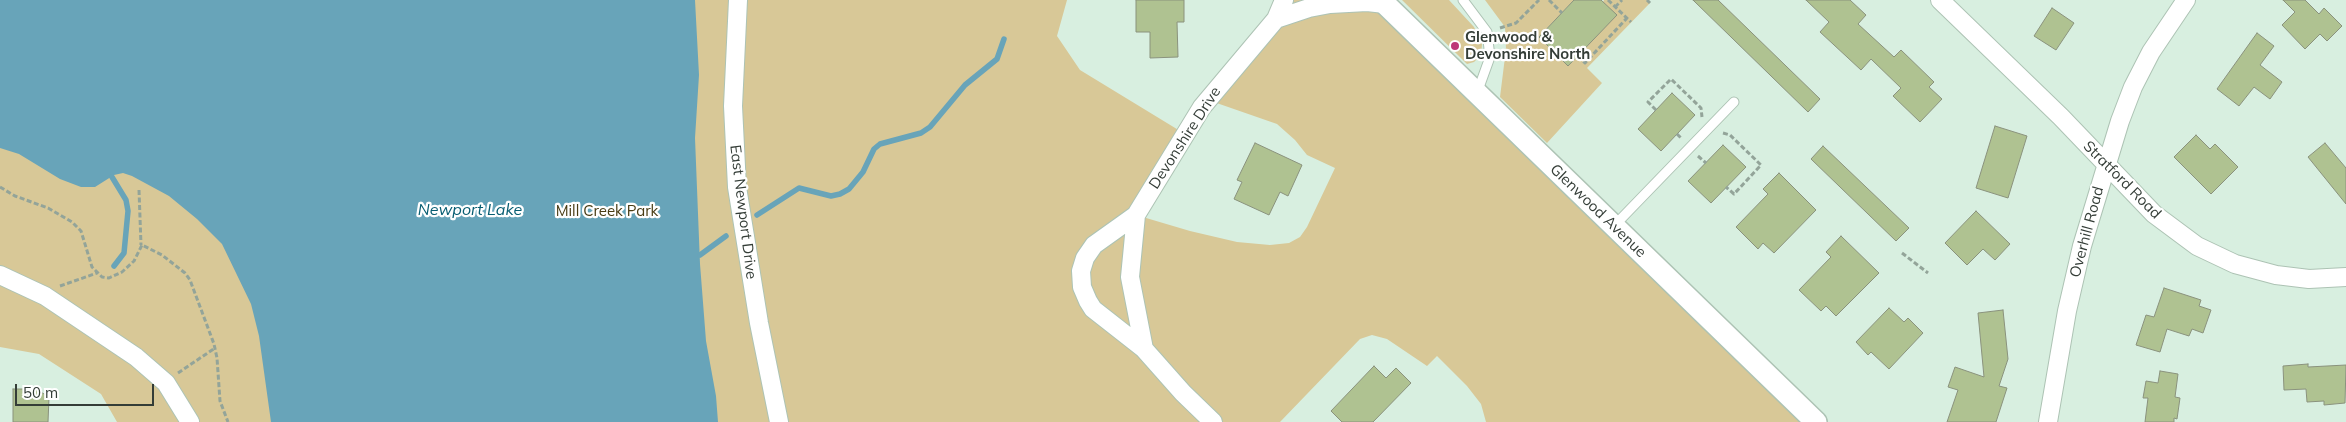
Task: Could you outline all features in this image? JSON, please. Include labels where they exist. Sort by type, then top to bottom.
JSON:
[{"type":"street","name":"East Newport Drive","points":[[738,0],[733,106],[737,186],[758,323],[779,422]]},
{"type":"street","name":"Devonshire Drive","points":[[1213,422],[1183,393],[1144,349],[1093,309],[1082,287],[1081,272],[1085,258],[1094,245],[1136,215],[1202,107],[1276,19],[1284,0]]},
{"type":"street","name":"Stratford Road","points":[[1940,0],[2061,117],[2162,221],[2215,256],[2235,264],[2276,275],[2309,279],[2346,277]]},
{"type":"street","name":"Overhill Road","points":[[2048,422],[2067,311],[2082,246],[2120,120],[2150,52],[2186,0]]},
{"type":"street","points":[[1276,19],[1309,8],[1330,4],[1383,2]]},
{"type":"street","name":"Glenwood Avenue","points":[[1383,2],[1816,422]]},
{"type":"street","name":"Devonshire Drive","points":[[1136,215],[1130,277],[1144,349]]},
{"type":"street","points":[[0,276],[44,296],[136,357],[166,383],[190,422]]},
{"type":"lane","points":[[1463,0],[1487,32],[1490,57],[1477,93]]},
{"type":"lane","points":[[1614,226],[1734,102]]},
{"type":"path","points":[[1487,32],[1516,23],[1539,0]]},
{"type":"path","points":[[1549,0],[1562,12]]},
{"type":"path","points":[[1608,0],[1631,22]]},
{"type":"path","points":[[1615,7],[1622,0]]},
{"type":"path","points":[[1578,56],[1585,63],[1627,18]]},
{"type":"path","points":[[1656,110],[1648,102],[1670,79],[1701,108],[1701,119]]},
{"type":"path","points":[[1676,146],[1689,132]]},
{"type":"path","points":[[1717,136],[1723,133],[1730,135],[1761,165],[1734,194],[1726,187]]},
{"type":"path","points":[[1691,162],[1704,149]]},
{"type":"path","points":[[1698,155],[1706,163]]},
{"type":"path","points":[[0,187],[15,196],[48,208],[72,222],[81,231],[92,267],[102,277],[110,278],[122,272],[134,261],[141,245],[139,190]]},
{"type":"path","points":[[141,245],[166,259],[185,273],[190,280],[215,348],[220,401],[228,422]]},
{"type":"path","points":[[1902,253],[1928,273]]},
{"type":"path","points":[[44,296],[56,288],[97,273]]},
{"type":"path","points":[[166,383],[188,365],[215,348]]},
{"type":"green space","name":"Mill Creek Park","points":[[0,0],[1067,0],[1057,36],[1080,70],[1185,134],[1136,215],[1190,231],[1237,242],[1270,245],[1289,243],[1300,237],[1307,227],[1335,168],[1307,155],[1295,140],[1277,124],[1208,100],[1284,0],[1381,0],[1816,422],[1486,422],[1481,404],[1467,386],[1437,356],[1427,366],[1387,339],[1372,335],[1360,339],[1280,422],[117,422],[101,394],[39,354],[0,347]]},
{"type":"green space","points":[[1402,0],[1449,0],[1474,27],[1482,44],[1481,55],[1474,62],[1467,64]]},
{"type":"green space","points":[[1485,0],[1574,0],[1539,37],[1568,66],[1616,15],[1603,2],[1604,0],[1647,0],[1650,3],[1587,68],[1602,83],[1547,143],[1500,97],[1506,49],[1505,27]]},
{"type":"water","name":"Newport Lake","points":[[0,0],[695,0],[699,75],[695,138],[700,264],[706,341],[716,396],[718,422],[271,422],[259,336],[251,304],[222,244],[197,219],[169,196],[132,176],[123,173],[114,175],[95,187],[81,187],[60,179],[19,154],[0,148]]},
{"type":"building","points":[[1136,0],[1184,0],[1184,22],[1177,22],[1178,57],[1150,58],[1150,32],[1136,32]]},
{"type":"building","points":[[1574,0],[1601,0],[1617,15],[1568,66],[1539,37]]},
{"type":"building","points":[[1693,0],[1718,0],[1820,99],[1808,112]]},
{"type":"building","points":[[1806,0],[1850,0],[1866,15],[1858,24],[1894,57],[1901,50],[1934,82],[1929,87],[1942,99],[1920,122],[1893,96],[1901,88],[1871,59],[1861,70],[1820,32],[1829,22]]},
{"type":"building","points":[[2283,0],[2305,0],[2319,14],[2324,8],[2342,26],[2327,41],[2320,34],[2305,49],[2282,25],[2295,12]]},
{"type":"building","points":[[2052,8],[2074,23],[2056,50],[2034,36]]},
{"type":"building","points":[[2257,33],[2274,46],[2260,65],[2282,82],[2270,99],[2254,87],[2239,106],[2217,89]]},
{"type":"building","points":[[1672,93],[1695,115],[1661,151],[1638,129]]},
{"type":"building","points":[[1995,126],[2027,136],[2008,198],[1976,188]]},
{"type":"building","points":[[2196,135],[2210,149],[2215,144],[2238,167],[2211,194],[2174,157]]},
{"type":"building","points":[[1255,143],[1302,165],[1288,196],[1280,192],[1269,215],[1234,199],[1242,182],[1237,180]]},
{"type":"building","points":[[2325,143],[2346,168],[2346,204],[2308,157]]},
{"type":"building","points":[[1723,145],[1746,167],[1711,203],[1688,181]]},
{"type":"building","points":[[1823,146],[1909,228],[1896,241],[1811,159]]},
{"type":"building","points":[[1779,173],[1816,210],[1774,253],[1763,243],[1758,249],[1736,227],[1768,194],[1763,189]]},
{"type":"building","points":[[1976,211],[2010,244],[1995,260],[1983,249],[1967,265],[1945,243]]},
{"type":"building","points":[[1841,236],[1879,273],[1836,316],[1826,306],[1821,311],[1799,290],[1831,257],[1826,252]]},
{"type":"building","points":[[2164,288],[2201,300],[2199,306],[2211,310],[2203,333],[2192,329],[2189,336],[2167,329],[2160,352],[2136,345],[2146,315],[2154,317]]},
{"type":"building","points":[[1889,308],[1904,322],[1908,318],[1923,333],[1889,369],[1871,352],[1868,355],[1856,342]]},
{"type":"building","points":[[2003,310],[2008,359],[1999,386],[2007,388],[1996,422],[1947,422],[1958,390],[1948,387],[1955,367],[1984,377],[1978,313]]},
{"type":"building","points":[[2308,364],[2308,367],[2346,365],[2345,403],[2324,405],[2324,401],[2307,402],[2306,389],[2284,390],[2283,366]]},
{"type":"building","points":[[1374,366],[1386,378],[1396,368],[1411,383],[1373,422],[1342,422],[1331,411]]},
{"type":"building","points":[[2160,371],[2178,374],[2175,397],[2180,398],[2177,419],[2174,418],[2174,422],[2145,422],[2148,398],[2143,398],[2146,381],[2158,383]]},
{"type":"building","points":[[13,389],[36,389],[49,397],[48,422],[13,422]]},
{"type":"waterway","points":[[757,215],[799,188],[831,196],[849,189],[863,172],[874,149],[880,144],[921,133],[930,127],[965,85],[997,59],[1004,39]]},
{"type":"waterway","points":[[112,177],[126,200],[128,211],[124,253],[114,266]]},
{"type":"waterway","points":[[700,255],[726,236]]},
{"type":"place","name":"Glenwood & Devonshire North","points":[[1455,46]]}]
